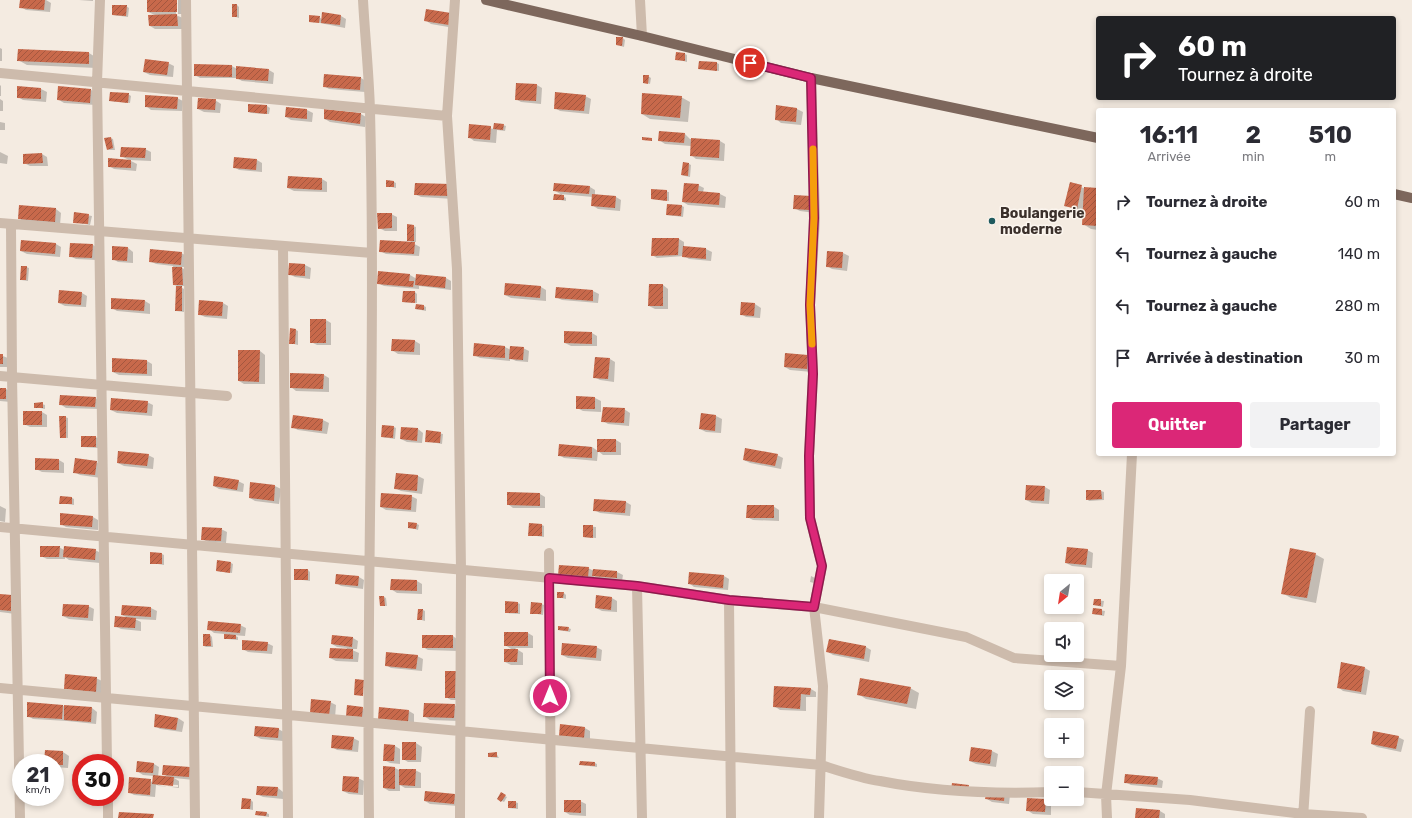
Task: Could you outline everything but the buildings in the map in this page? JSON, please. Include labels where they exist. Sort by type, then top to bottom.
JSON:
[{"type":"main road","points":[[486,0],[642,36],[811,78],[1096,138]]},
{"type":"main road","points":[[1396,194],[1412,198]]},
{"type":"street","points":[[100,0],[97,82],[107,754]]},
{"type":"street","points":[[186,0],[195,818]]},
{"type":"street","points":[[363,0],[370,109],[372,253],[368,723],[369,818]]},
{"type":"street","points":[[455,0],[447,116],[458,270],[461,570],[460,818]]},
{"type":"street","points":[[640,0],[642,36]]},
{"type":"street","points":[[0,73],[447,116]]},
{"type":"street","points":[[811,78],[814,218],[810,305],[813,374],[809,456],[810,518],[822,566],[814,607],[823,686],[819,818]]},
{"type":"street","points":[[0,223],[189,240],[372,253]]},
{"type":"street","points":[[11,225],[14,528],[20,818]]},
{"type":"street","points":[[283,247],[288,818]]},
{"type":"street","points":[[0,376],[227,396]]},
{"type":"street","points":[[1107,818],[1106,795],[1121,666],[1132,456]]},
{"type":"street","points":[[0,527],[370,560],[637,586],[729,600],[814,607],[966,637],[1014,658],[1121,666]]},
{"type":"street","points":[[549,553],[551,818]]},
{"type":"street","points":[[637,586],[642,818]]},
{"type":"street","points":[[729,600],[731,818]]},
{"type":"street","points":[[0,688],[821,765],[879,781],[928,788],[1000,794],[1044,792]]},
{"type":"street","points":[[1303,816],[1310,711]]},
{"type":"street","points":[[1084,793],[1190,800],[1303,816],[1362,818]]},
{"type":"street","points":[[108,806],[108,818]]},
{"type":"slow traffic","points":[[812,344],[810,305],[814,218],[813,149]]},
{"type":"place","name":"Boulangerie moderne","points":[[992,221]]},
{"type":"route","points":[[550,696],[549,578],[637,586],[729,600],[814,607],[822,566],[810,518],[809,456],[813,374],[810,305],[814,218],[811,78],[750,63]]}]
